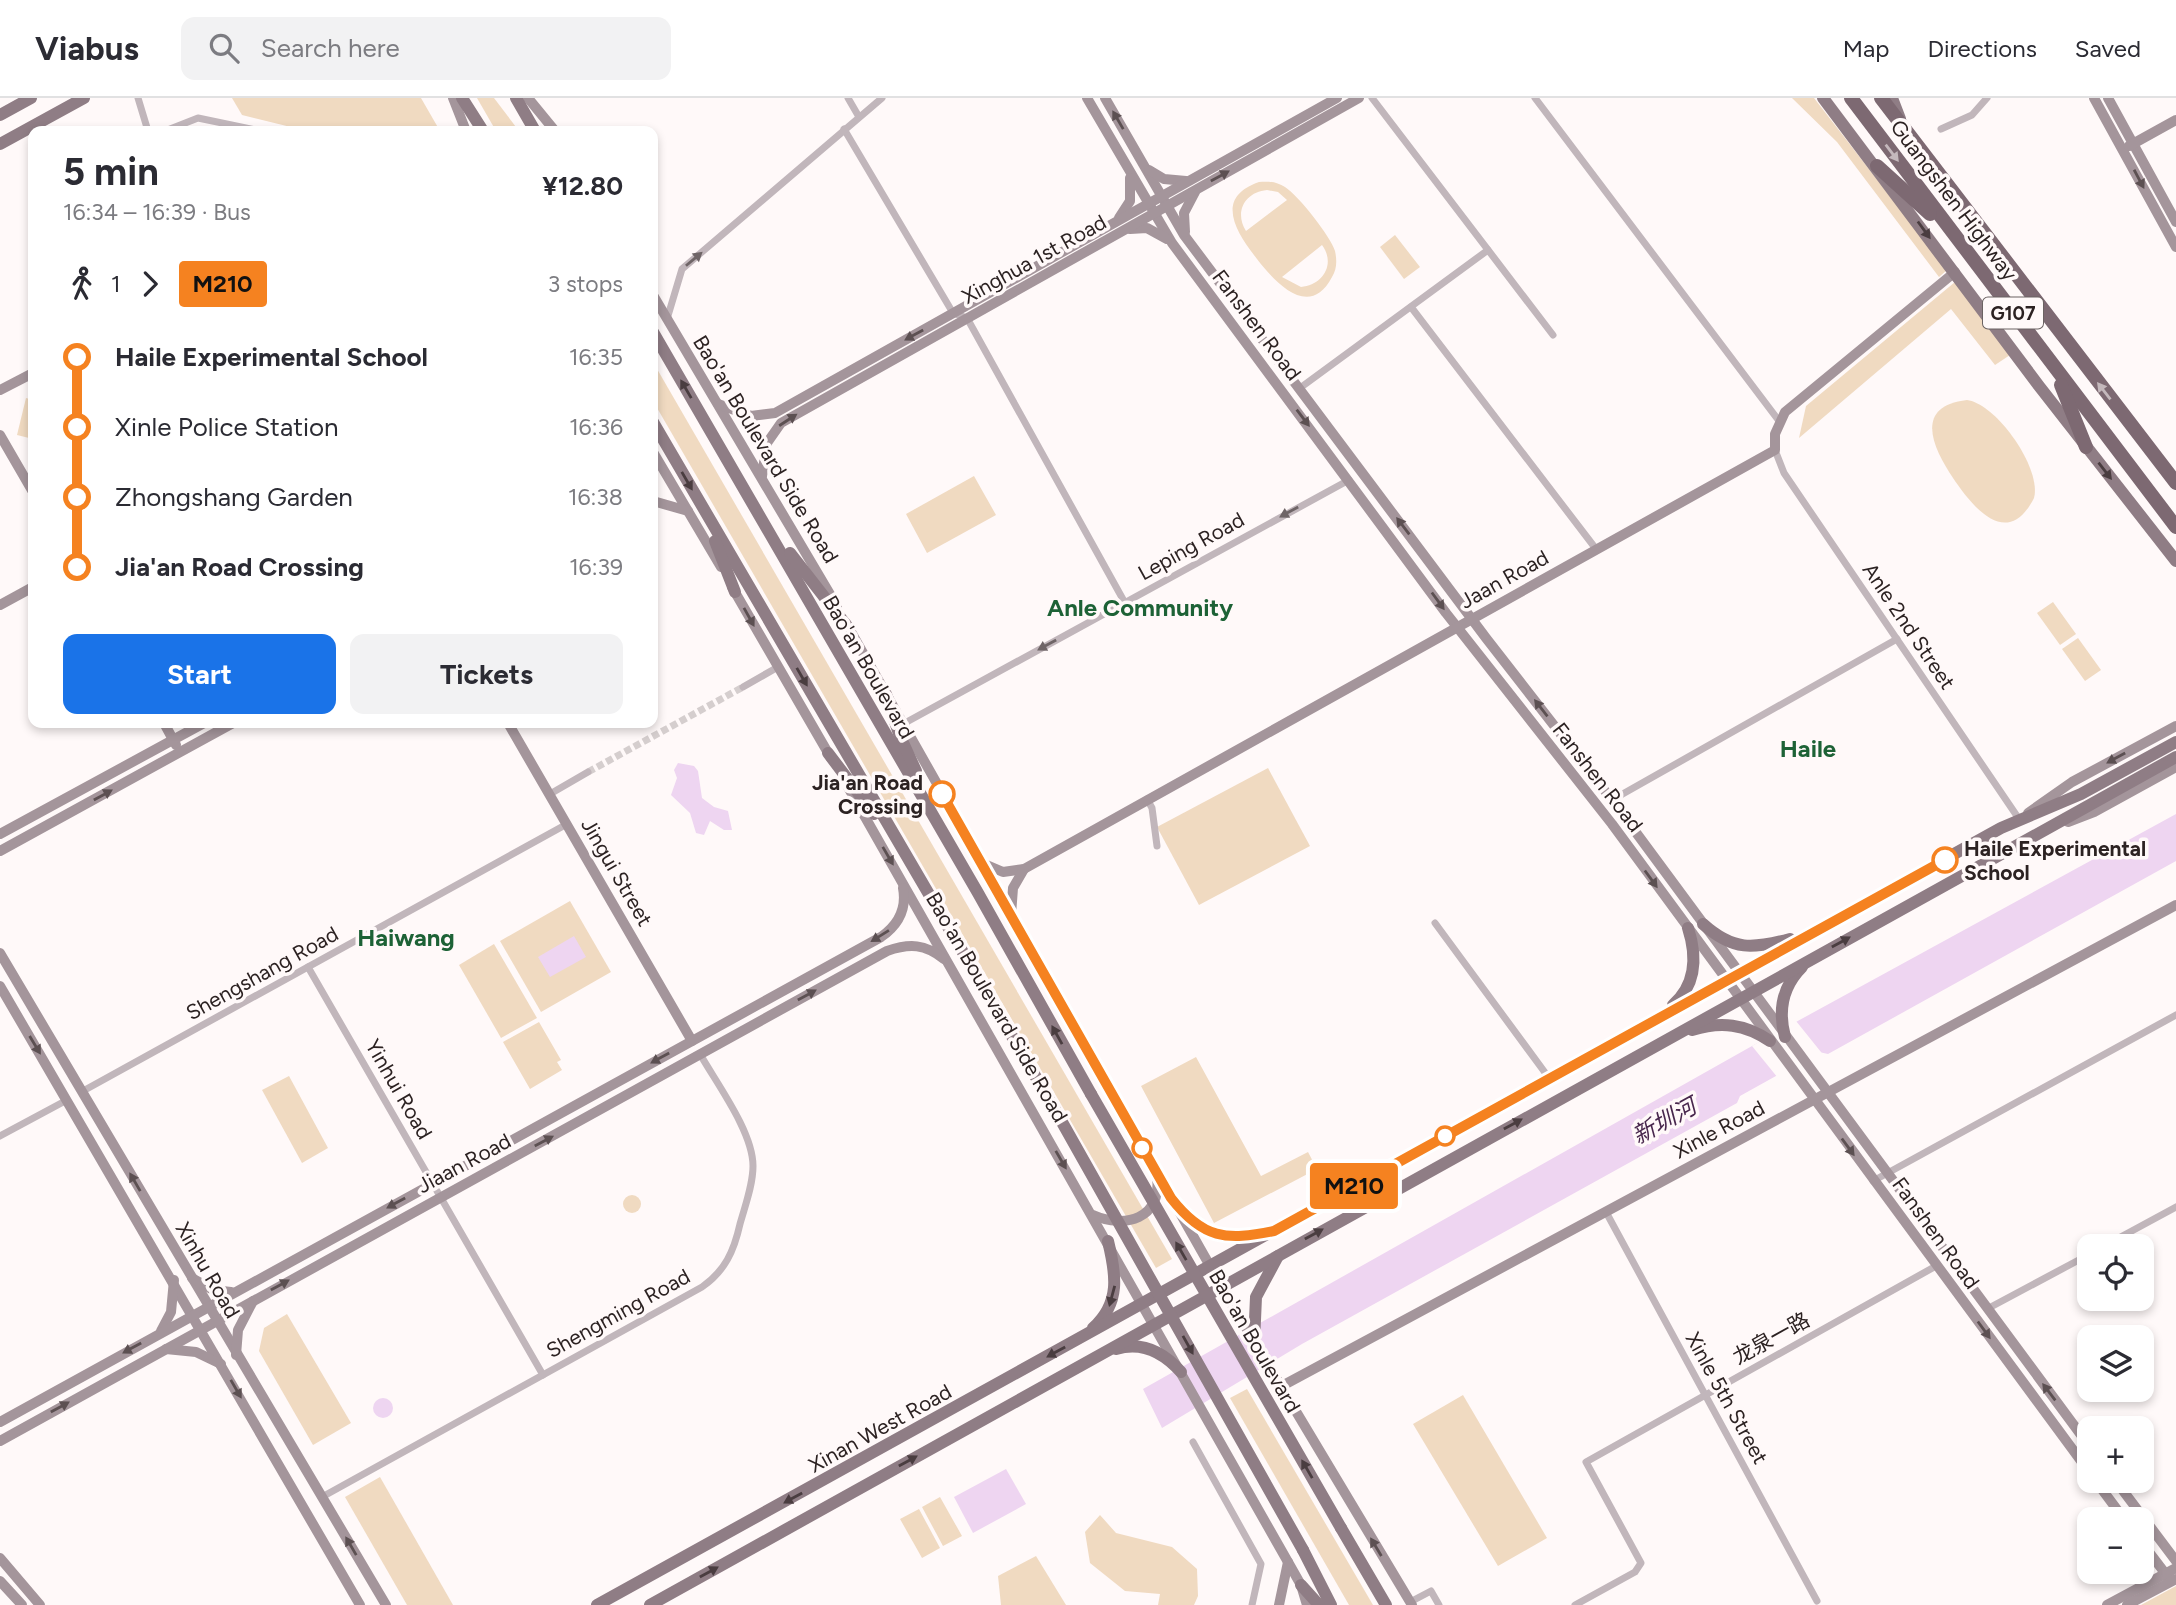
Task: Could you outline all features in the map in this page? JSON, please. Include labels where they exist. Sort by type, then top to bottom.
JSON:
[{"type":"highway","name":"Guangshen Highway","points":[[1851,98],[2176,527]]},
{"type":"highway","name":"Guangshen Highway","points":[[1881,98],[2176,483]]},
{"type":"highway","points":[[1877,166],[1955,237]]},
{"type":"highway","points":[[2054,368],[2086,447]]},
{"type":"main road","points":[[0,116],[31,98]]},
{"type":"main road","points":[[33,126],[84,98]]},
{"type":"main road","points":[[453,98],[464,126]]},
{"type":"main road","points":[[462,98],[480,126]]},
{"type":"main road","points":[[516,98],[533,126]]},
{"type":"main road","name":"Fanshen Road","points":[[1087,98],[1151,209],[1180,253],[1457,627],[1612,824],[1739,999],[1753,1027]]},
{"type":"main road","name":"Fanshen Road","points":[[1105,98],[1191,243],[1472,619],[1612,800],[1751,992],[1776,1016]]},
{"type":"main road","name":"Xinghua 1st Road","points":[[717,403],[751,416],[775,413],[953,313],[1151,209],[1201,174],[1337,98]]},
{"type":"main road","name":"Xinghua 1st Road","points":[[1164,201],[1197,189],[1359,98]]},
{"type":"main road","points":[[1823,98],[1877,166],[2086,447],[2176,561]]},
{"type":"main road","points":[[1892,98],[1906,132]]},
{"type":"main road","points":[[2094,98],[2176,222]]},
{"type":"main road","points":[[2108,98],[2176,247]]},
{"type":"main road","points":[[533,99],[552,126]]},
{"type":"main road","points":[[2128,146],[2176,120]]},
{"type":"main road","points":[[0,144],[28,129]]},
{"type":"main road","points":[[1141,160],[1151,172],[1164,180],[1180,181],[1201,174]]},
{"type":"main road","points":[[1113,230],[1130,201],[1132,186],[1128,169]]},
{"type":"main road","points":[[1191,243],[1184,230],[1184,214],[1197,189]]},
{"type":"main road","points":[[1113,230],[1147,228],[1161,234],[1180,253]]},
{"type":"main road","name":"Xinghua 1st Road","points":[[762,479],[766,443],[780,423],[967,318],[1113,230]]},
{"type":"main road","points":[[1775,450],[1779,421],[1785,412],[1955,272]]},
{"type":"main road","name":"Bao'an Boulevard Side Road","points":[[658,304],[850,630],[1221,1286],[1247,1320]]},
{"type":"main road","name":"Bao'an Boulevard","points":[[658,341],[1386,1605]]},
{"type":"main road","points":[[0,390],[28,376]]},
{"type":"main road","points":[[658,431],[1058,1115],[1303,1550],[1331,1605]]},
{"type":"main road","points":[[0,435],[28,483]]},
{"type":"main road","name":"Jaan Road","points":[[1024,869],[1775,450]]},
{"type":"main road","name":"Bao'an Boulevard Side Road","points":[[658,460],[1108,1241],[1301,1585],[1307,1605]]},
{"type":"main road","points":[[745,490],[812,585],[850,630]]},
{"type":"main road","points":[[658,502],[688,511]]},
{"type":"main road","points":[[699,502],[735,592]]},
{"type":"main road","points":[[0,605],[28,590]]},
{"type":"main road","points":[[886,694],[899,734],[946,838]]},
{"type":"main road","points":[[1703,924],[1718,938],[1742,946],[1770,944],[1810,933],[2019,819],[2073,782],[2176,726]]},
{"type":"main road","points":[[167,728],[180,752]]},
{"type":"main road","points":[[0,835],[195,728]]},
{"type":"main road","points":[[3,851],[224,728]]},
{"type":"main road","name":"Jingui Street","points":[[511,728],[692,1041]]},
{"type":"main road","points":[[2019,819],[2081,794],[2176,742]]},
{"type":"main road","points":[[828,752],[908,860]]},
{"type":"main road","points":[[1671,1036],[2176,757]]},
{"type":"main road","points":[[2032,836],[2094,812],[2176,767]]},
{"type":"main road","points":[[55,804],[53,814],[62,817]]},
{"type":"main road","points":[[980,861],[995,871],[1014,872],[1024,869]]},
{"type":"main road","points":[[1011,916],[1013,888],[1024,869]]},
{"type":"main road","name":"Jiaan Road","points":[[0,1422],[891,930],[902,911],[904,895],[901,878]]},
{"type":"main road","name":"Xinle Road","points":[[1280,1387],[1606,1212],[1823,1088],[2176,905]]},
{"type":"main road","points":[[1660,1016],[1678,1000],[1692,974],[1695,950],[1688,928]]},
{"type":"main road","name":"Xinan West Road","points":[[599,1604],[1810,933]]},
{"type":"main road","name":"Jiaan Road","points":[[0,1441],[699,1054],[900,946],[922,946],[949,962]]},
{"type":"main road","name":"Xinhu Road","points":[[0,953],[215,1321],[386,1605]]},
{"type":"main road","points":[[1785,1037],[1776,1016],[1791,981],[1809,960]]},
{"type":"main road","name":"Xinhu Road","points":[[0,986],[174,1280],[360,1605]]},
{"type":"main road","points":[[11,1004],[14,993],[19,992],[26,996]]},
{"type":"main road","points":[[752,1007],[764,1009],[765,1016],[761,1020]]},
{"type":"main road","points":[[1671,1036],[1713,1025],[1753,1027],[1770,1041]]},
{"type":"main road","name":"Xinan West Road","points":[[650,1605],[1671,1036]]},
{"type":"main road","name":"Fanshen Road","points":[[1785,1037],[2077,1430]]},
{"type":"main road","name":"Fanshen Road","points":[[1770,1041],[2077,1456]]},
{"type":"main road","points":[[1093,1215],[1120,1223],[1139,1217],[1152,1205],[1157,1195],[1157,1174]]},
{"type":"main road","points":[[1171,1198],[1190,1221],[1214,1234],[1238,1237],[1274,1231]]},
{"type":"main road","points":[[135,1215],[147,1219],[150,1208]]},
{"type":"main road","points":[[1079,1340],[1097,1324],[1114,1295],[1115,1278],[1108,1241]]},
{"type":"main road","points":[[1280,1253],[1259,1287],[1247,1320],[1254,1343],[1411,1604]]},
{"type":"main road","points":[[188,1275],[223,1293],[241,1289]]},
{"type":"main road","points":[[159,1333],[171,1312],[174,1280]]},
{"type":"main road","points":[[237,1357],[238,1330],[254,1299]]},
{"type":"main road","points":[[1092,1357],[1122,1347],[1140,1347],[1163,1355],[1181,1372]]},
{"type":"main road","points":[[164,1349],[196,1352],[222,1365]]},
{"type":"main road","points":[[99,1367],[111,1369],[109,1380]]},
{"type":"main road","points":[[2125,1493],[2176,1561]]},
{"type":"main road","points":[[2154,1557],[2171,1578]]},
{"type":"main road","points":[[0,1558],[40,1605]]},
{"type":"main road","points":[[1279,1605],[1288,1562]]},
{"type":"main road","points":[[2127,1605],[2171,1578],[2176,1568]]},
{"type":"main road","points":[[2107,1605],[2171,1578]]},
{"type":"main road","points":[[0,1581],[22,1605]]},
{"type":"main road","points":[[1301,1585],[1319,1605]]},
{"type":"street","points":[[138,98],[146,126]]},
{"type":"street","points":[[848,98],[859,117]]},
{"type":"street","points":[[667,319],[682,269],[882,98]]},
{"type":"street","points":[[1372,98],[1553,335]]},
{"type":"street","points":[[1535,98],[1779,421]]},
{"type":"street","points":[[1941,130],[1972,115],[1987,98]]},
{"type":"street","points":[[178,126],[198,118],[237,126]]},
{"type":"street","points":[[844,129],[953,313],[967,318],[1125,603]]},
{"type":"street","points":[[1300,388],[1488,250]]},
{"type":"street","points":[[1411,307],[1596,549]]},
{"type":"street","name":"Anle 2nd Street","points":[[1775,450],[1784,474],[2019,819]]},
{"type":"street","name":"Leping Road","points":[[903,724],[1349,480]]},
{"type":"street","points":[[1612,800],[1897,639]]},
{"type":"street","points":[[743,687],[778,667]]},
{"type":"street","points":[[550,794],[588,772]]},
{"type":"street","points":[[1147,799],[1153,808],[1157,846]]},
{"type":"street","name":"Shengshang Road","points":[[83,1091],[567,824]]},
{"type":"street","points":[[1435,923],[1549,1078]]},
{"type":"street","name":"Yinhui Road","points":[[308,967],[543,1374]]},
{"type":"street","points":[[1873,1181],[2176,1015]]},
{"type":"street","name":"Shengming Road","points":[[323,1497],[702,1287],[715,1277],[730,1257],[751,1182],[752,1153],[744,1132],[699,1054]]},
{"type":"street","points":[[0,1136],[67,1100]]},
{"type":"street","points":[[2126,1234],[2176,1207]]},
{"type":"street","name":"Xinle 5th Street","points":[[1606,1212],[1817,1601]]},
{"type":"street","points":[[1987,1309],[2077,1261]]},
{"type":"street","name":"龙泉一路","points":[[1575,1605],[1635,1572],[1641,1563],[1586,1462],[1936,1266]]},
{"type":"street","points":[[1194,1442],[1261,1564],[1252,1605]]},
{"type":"street","points":[[1411,1604],[1431,1591],[1438,1605]]},
{"type":"shaded area","points":[[232,98],[421,98],[437,126],[287,126],[242,115]]},
{"type":"shaded area","points":[[477,98],[494,98],[515,126],[493,126]]},
{"type":"shaded area","points":[[1792,98],[1814,98],[1947,270],[1939,277],[1837,142]]},
{"type":"shaded area","points":[[1259,182],[1279,184],[1291,191],[1313,217],[1336,254],[1335,271],[1323,290],[1313,296],[1292,293],[1257,259],[1242,238],[1233,217],[1236,197]],"holes":[[[1267,190],[1278,192],[1287,200],[1246,231],[1241,217],[1244,204],[1253,195]],[[1322,245],[1328,259],[1321,278],[1301,287],[1282,277]]]},
{"type":"shaded area","points":[[1395,235],[1420,267],[1404,279],[1380,247]]},
{"type":"shaded area","points":[[1955,282],[2010,355],[1995,365],[1951,309],[1799,438],[1806,406]]},
{"type":"shaded area","points":[[658,371],[1172,1259],[1156,1268],[658,410]]},
{"type":"shaded area","points":[[26,398],[28,438],[17,435]]},
{"type":"shaded area","points":[[1967,400],[1979,404],[2003,425],[2015,440],[2031,471],[2035,486],[2034,498],[2024,514],[2013,521],[2002,522],[1980,511],[1953,478],[1939,455],[1932,431],[1933,420],[1939,411],[1950,404]]},
{"type":"shaded area","points":[[974,476],[996,515],[927,553],[906,514]]},
{"type":"shaded area","points":[[2053,602],[2076,634],[2060,645],[2037,613]]},
{"type":"shaded area","points":[[2078,638],[2101,670],[2085,681],[2062,649]]},
{"type":"shaded area","points":[[1268,768],[1310,846],[1199,905],[1157,827]]},
{"type":"shaded area","points":[[570,901],[611,972],[541,1012],[500,941]]},
{"type":"shaded area","points":[[494,944],[537,1018],[501,1038],[459,965]]},
{"type":"shaded area","points":[[539,1022],[561,1060],[557,1062],[562,1070],[530,1089],[503,1042]]},
{"type":"shaded area","points":[[1196,1057],[1261,1176],[1308,1152],[1317,1169],[1214,1223],[1141,1086]]},
{"type":"shaded area","points":[[289,1076],[328,1148],[302,1163],[262,1090]]},
{"type":"shaded area","points":[[628,1195],[636,1195],[641,1204],[639,1211],[628,1213],[623,1208],[623,1200]]},
{"type":"shaded area","points":[[287,1314],[351,1423],[313,1445],[259,1351],[264,1328]]},
{"type":"shaded area","points":[[1247,1389],[1373,1605],[1349,1605],[1230,1398]]},
{"type":"shaded area","points":[[1463,1395],[1547,1538],[1498,1566],[1413,1424]]},
{"type":"shaded area","points":[[380,1477],[453,1605],[407,1605],[345,1497]]},
{"type":"shaded area","points":[[940,1497],[962,1536],[943,1546],[922,1507]]},
{"type":"shaded area","points":[[919,1509],[940,1548],[922,1558],[900,1519]]},
{"type":"shaded area","points":[[1100,1515],[1116,1533],[1172,1547],[1197,1569],[1198,1596],[1194,1605],[1158,1605],[1160,1594],[1125,1591],[1090,1563],[1085,1532]]},
{"type":"shaded area","points":[[1036,1556],[1066,1605],[1001,1605],[998,1576]]},
{"type":"shaded area","points":[[2176,1586],[2176,1605],[2141,1605]]},
{"type":"water","points":[[678,763],[694,766],[698,771],[702,798],[714,807],[728,811],[732,830],[724,830],[710,821],[704,835],[696,833],[690,813],[671,795],[677,778],[674,770]]},
{"type":"water","name":"新圳河","points":[[2176,814],[2176,861],[1828,1054],[1819,1052],[1740,1096],[1737,1103],[1302,1344],[1162,1428],[1143,1389],[1752,1046]]},
{"type":"water","points":[[574,936],[586,957],[550,977],[538,957]]},
{"type":"water","points":[[383,1398],[390,1401],[393,1408],[390,1415],[383,1418],[376,1415],[373,1408],[376,1401]]},
{"type":"water","points":[[1006,1469],[1026,1504],[973,1533],[954,1497]]},
{"type":"pier","points":[[1796,1021],[1825,1057],[1819,1055],[1778,1078],[1752,1046]]},
{"type":"tunnel","points":[[588,772],[743,687]]},
{"type":"bus line","name":"M210","points":[[942,794],[1171,1198],[1198,1227],[1214,1234],[1238,1237],[1274,1231],[1945,860]]},
{"type":"place","name":"Jia'an Road Crossing","points":[[942,794]]},
{"type":"place","name":"Haile Experimental School","points":[[1945,860]]},
{"type":"district","name":"Anle Community","points":[[1140,607]]},
{"type":"district","name":"Haile","points":[[1808,748]]},
{"type":"district","name":"Haiwang","points":[[406,937]]}]
